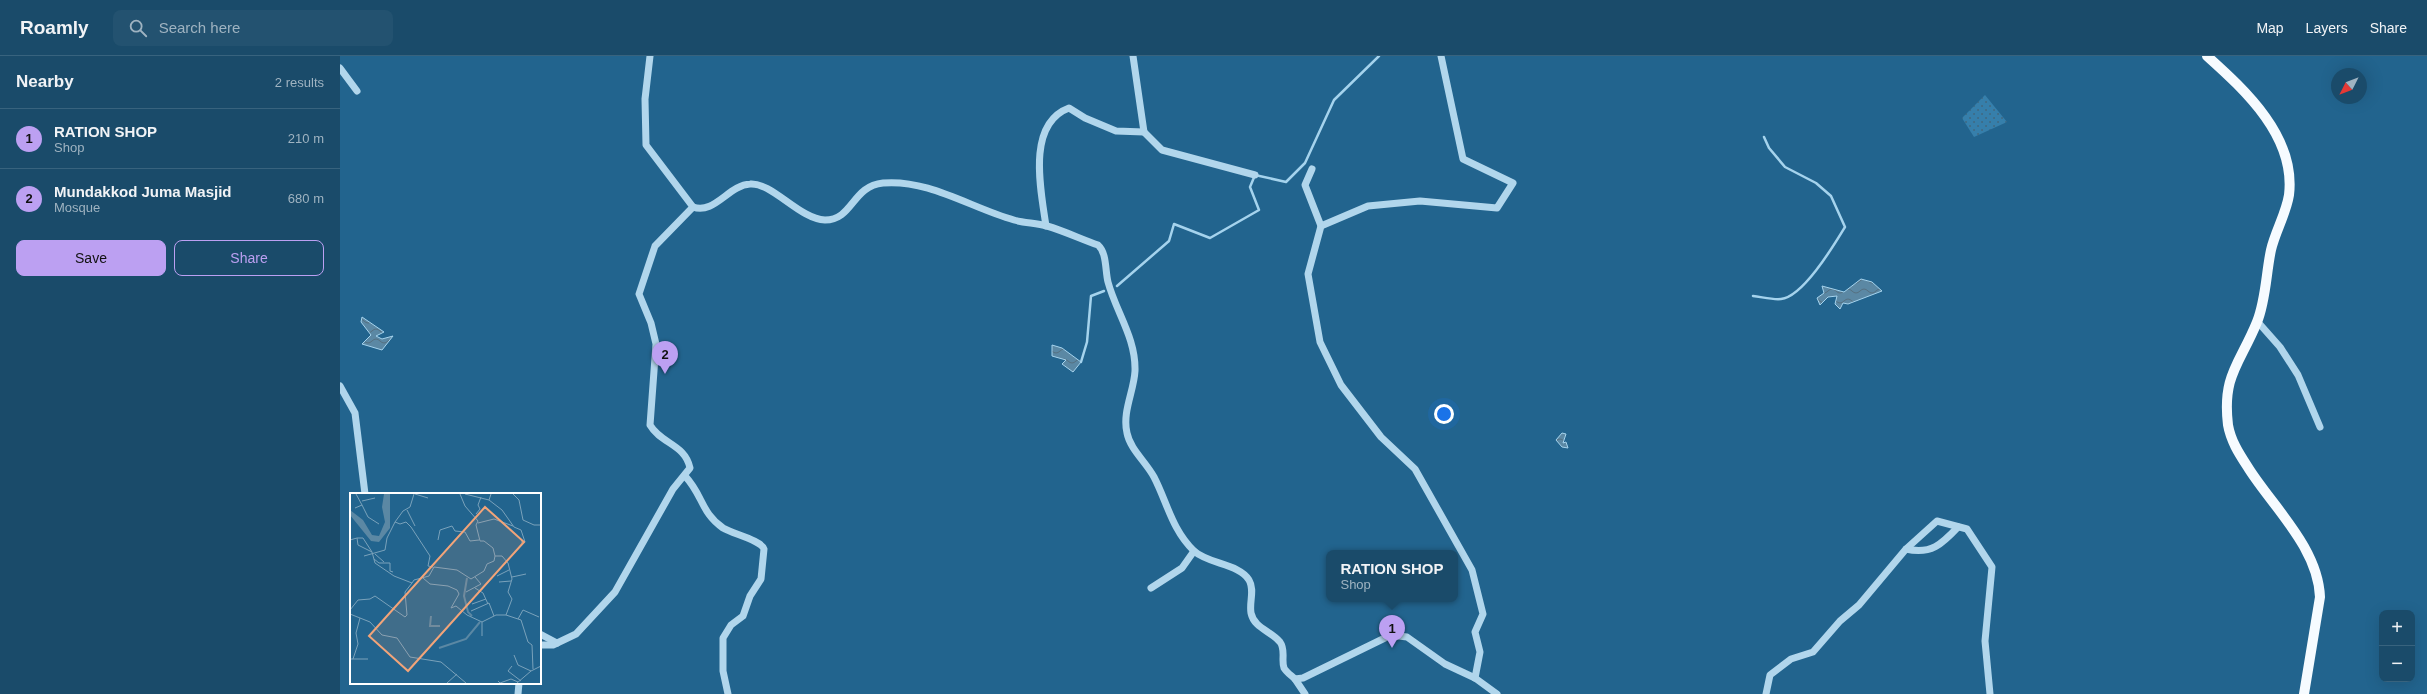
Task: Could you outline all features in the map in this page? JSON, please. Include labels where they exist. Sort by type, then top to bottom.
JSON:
[{"type":"main road","points":[[2207,56],[2233,80],[2265,117],[2286,157],[2289,178],[2289,196],[2271,250],[2257,321],[2228,382],[2228,426],[2236,450],[2304,548],[2319,584],[2320,597],[2304,694]]},
{"type":"street","points":[[650,56],[645,99],[646,145],[693,208],[702,209],[714,204],[739,187],[750,183],[763,187],[812,218],[837,219],[844,214],[857,195],[869,186],[884,183],[922,186],[1014,220],[1046,226],[1098,245],[1102,249],[1108,282],[1118,312],[1133,343],[1135,354],[1135,372],[1126,421],[1127,434],[1154,477],[1172,522],[1194,551],[1205,558],[1238,570],[1249,579],[1252,588],[1251,612],[1255,621],[1281,643],[1284,654],[1284,668],[1295,679],[1305,694]]},
{"type":"street","points":[[1133,56],[1144,132],[1162,150],[1254,175]]},
{"type":"street","points":[[1321,226],[1368,206],[1420,201],[1497,208],[1513,183],[1463,159],[1441,56]]},
{"type":"street","points":[[340,68],[357,91]]},
{"type":"street","points":[[1046,226],[1040,181],[1040,149],[1050,122],[1058,112],[1068,108],[1085,118],[1116,131],[1144,132]]},
{"type":"street","points":[[1312,169],[1305,185],[1321,226],[1308,274],[1320,342],[1341,385],[1380,437],[1415,468],[1472,570],[1483,614],[1475,632],[1480,652],[1475,678]]},
{"type":"street","points":[[541,645],[553,645],[576,634],[615,592],[673,489],[690,468],[684,453],[676,445],[655,434],[650,425],[656,344],[651,323],[639,294],[655,246],[693,208]]},
{"type":"street","points":[[2257,321],[2280,347],[2298,376],[2320,427]]},
{"type":"street","points":[[340,386],[349,399],[355,413],[365,493]]},
{"type":"street","points":[[685,476],[696,490],[707,514],[717,523],[739,537],[758,542],[764,549],[760,580],[750,596],[743,616],[731,625],[723,638],[723,670],[728,694]]},
{"type":"street","points":[[1766,694],[1770,675],[1791,658],[1813,652],[1840,621],[1859,605],[1906,549],[1937,521],[1967,529],[1992,567],[1985,641],[1990,694]]},
{"type":"street","points":[[1906,549],[1918,552],[1935,548],[1958,527]]},
{"type":"street","points":[[1152,588],[1182,568],[1194,551]]},
{"type":"street","points":[[541,635],[557,643]]},
{"type":"street","points":[[1295,679],[1302,678],[1327,667],[1391,635],[1407,637],[1445,664],[1475,678],[1497,694]]},
{"type":"street","points":[[518,694],[519,684]]},
{"type":"shaded area","points":[[1985,95],[2007,122],[1974,137],[1962,118]]},
{"type":"water","points":[[1861,279],[1872,282],[1882,291],[1848,304],[1843,303],[1840,309],[1835,304],[1837,296],[1828,297],[1820,305],[1817,298],[1824,293],[1822,286],[1844,292]]},
{"type":"water","points":[[362,317],[384,332],[376,336],[382,339],[393,336],[382,350],[362,344],[371,335],[361,322]]},
{"type":"water","points":[[1052,345],[1062,348],[1081,362],[1073,372],[1062,364],[1066,360],[1052,356]]},
{"type":"water","points":[[1562,433],[1566,434],[1563,443],[1566,442],[1568,448],[1562,447],[1556,440]]},
{"type":"waterway","points":[[1117,286],[1169,241],[1174,224],[1210,238],[1259,210],[1250,187],[1255,175],[1286,182],[1305,163],[1334,100],[1379,56]]},
{"type":"waterway","points":[[1753,296],[1771,299],[1781,299],[1790,296],[1799,289],[1817,269],[1845,227],[1831,196],[1816,183],[1785,167],[1769,148],[1764,137]]},
{"type":"waterway","points":[[1081,362],[1087,342],[1091,296],[1104,291]]},
{"type":"place","name":"Mundakkod Juma Masjid","points":[[665,374]]},
{"type":"place","name":"RATION SHOP","points":[[1392,648]]}]
